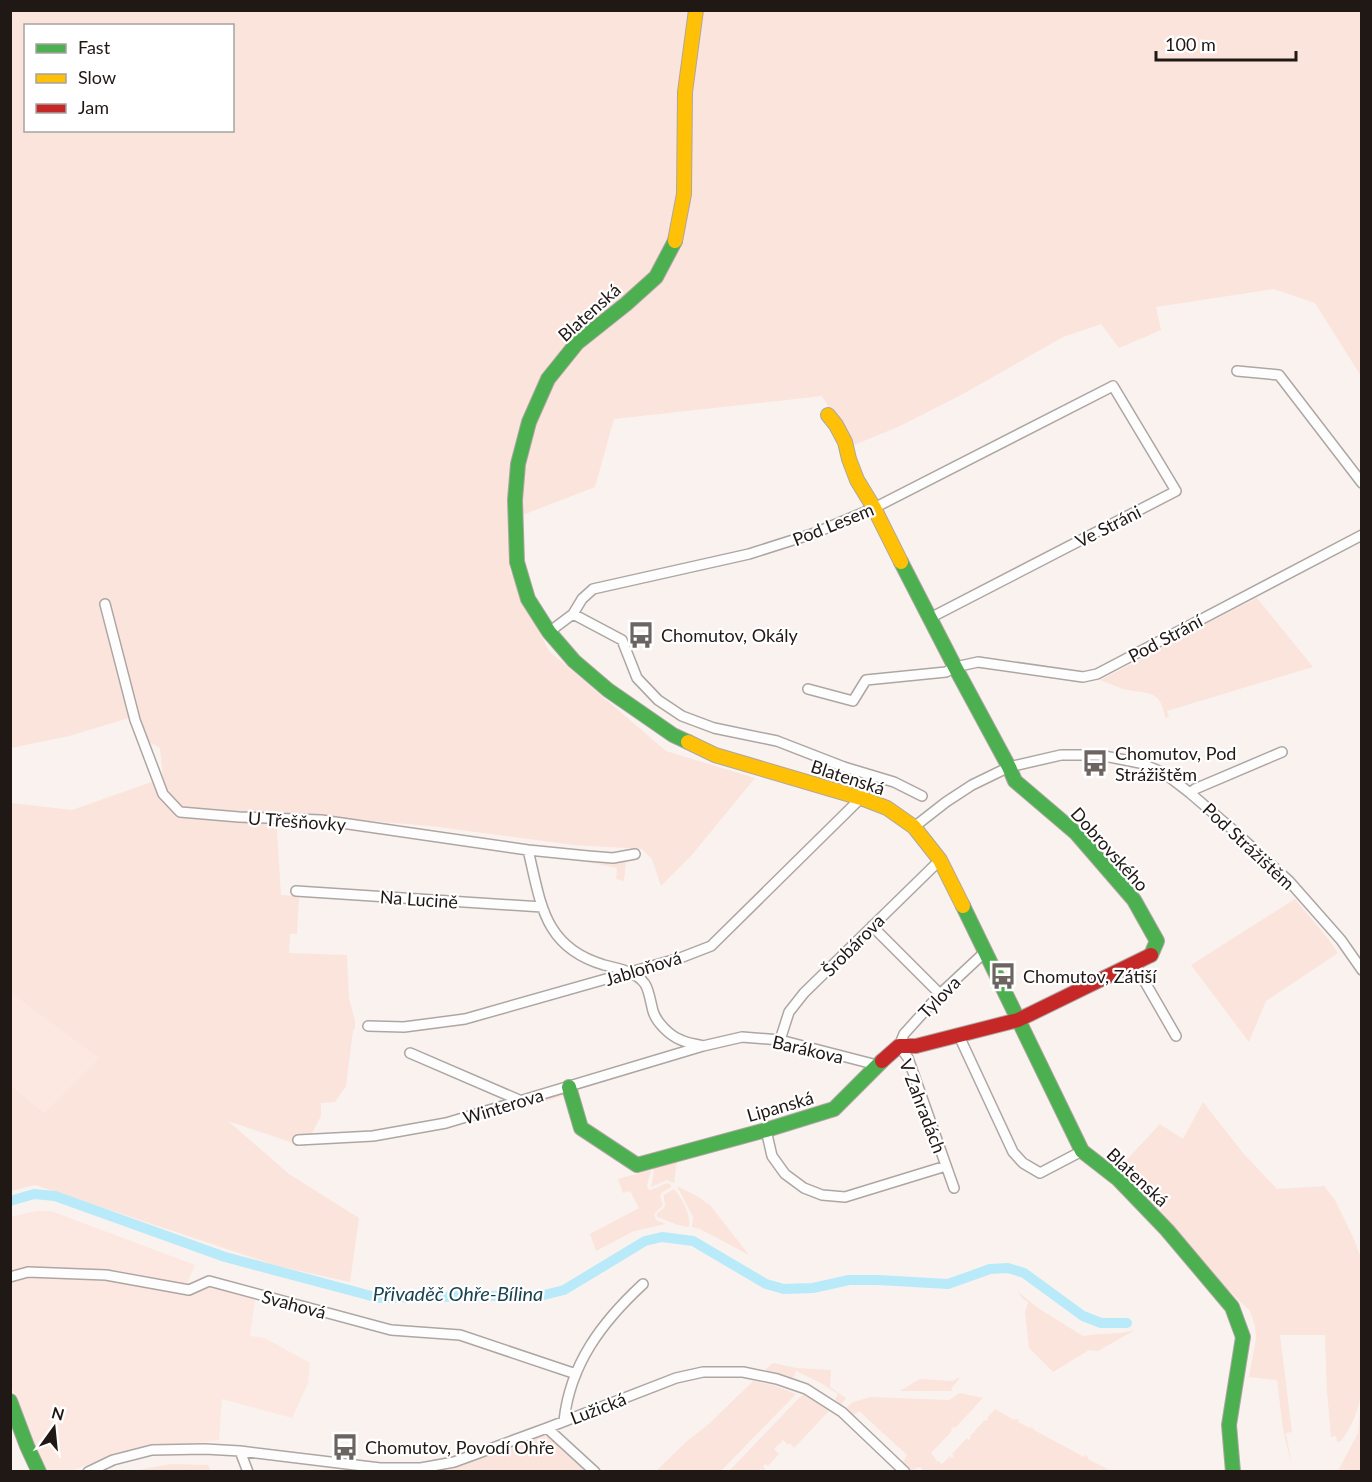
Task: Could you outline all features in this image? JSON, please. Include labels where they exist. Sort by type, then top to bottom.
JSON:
[{"type":"street","name":"Blatenská","points":[[696,10],[685,92],[684,194],[675,241],[656,277],[577,343],[548,379],[530,422],[518,464],[515,500],[517,562],[528,599],[549,632],[574,661],[600,683],[673,735],[715,755],[861,798],[887,808],[914,827],[940,860],[1082,1151],[1119,1179],[1167,1230],[1232,1306],[1243,1337],[1229,1425],[1233,1472]]},
{"type":"street","points":[[1237,371],[1279,375],[1362,483]]},
{"type":"street","name":"Pod Lesem","points":[[549,632],[573,614],[582,599],[593,589],[749,554],[815,533],[874,508],[1113,386]]},
{"type":"street","name":"Ve Stráni","points":[[930,618],[1176,491],[1113,386]]},
{"type":"street","name":"Dobrovského","points":[[828,415],[845,442],[857,480],[874,508],[1015,781],[1076,833],[1134,900],[1157,941],[1151,956],[1018,1020]]},
{"type":"street","name":"Pod Strání","points":[[955,667],[978,662],[1083,677],[1097,674],[1362,535]]},
{"type":"street","name":"U Třešňovky","points":[[105,604],[135,720],[164,794],[180,812],[321,820],[528,850],[614,858],[635,854]]},
{"type":"street","points":[[573,614],[622,640],[637,678],[658,700],[682,716],[714,728],[777,741],[844,767],[894,782],[922,796]]},
{"type":"street","points":[[808,689],[853,701],[866,680],[946,672],[955,667]]},
{"type":"street","points":[[1190,793],[1282,752]]},
{"type":"street","name":"Pod Strážištěm","points":[[914,827],[972,785],[1009,767],[1061,755],[1099,755],[1140,763],[1164,773],[1190,793],[1289,881],[1341,940],[1362,970]]},
{"type":"street","name":"Jabloňová","points":[[368,1026],[404,1027],[465,1019],[680,958],[711,946],[861,798],[872,776]]},
{"type":"street","points":[[528,850],[546,919],[569,949],[596,962],[630,972],[645,984],[654,1016],[665,1029],[680,1040],[703,1046]]},
{"type":"street","name":"Šrobárova","points":[[780,1040],[789,1012],[799,1000],[940,860]]},
{"type":"street","name":"Na Lucině","points":[[296,891],[542,907]]},
{"type":"street","points":[[872,926],[940,994]]},
{"type":"street","name":"Tylova","points":[[898,1046],[904,1034],[940,994],[985,952]]},
{"type":"street","points":[[1134,963],[1176,1036]]},
{"type":"street","points":[[898,1046],[916,1046],[1018,1020]]},
{"type":"street","points":[[959,1036],[1013,1152],[1023,1163],[1040,1173],[1082,1151]]},
{"type":"street","name":"Barákova","points":[[703,1046],[742,1037],[780,1040],[877,1065]]},
{"type":"street","name":"Winterova","points":[[298,1140],[373,1136],[446,1123],[703,1046]]},
{"type":"street","name":"Lipanská","points":[[569,1086],[581,1128],[637,1165],[834,1109],[898,1046]]},
{"type":"street","name":"V Zahradách","points":[[898,1046],[908,1058],[954,1188]]},
{"type":"street","points":[[410,1053],[519,1100]]},
{"type":"street","name":"V Zahradách","points":[[766,1130],[772,1156],[785,1174],[804,1188],[822,1196],[845,1197],[946,1166]]},
{"type":"street","name":"Svahová","points":[[10,1277],[28,1272],[106,1275],[189,1290],[209,1281],[391,1330],[460,1335],[576,1374]]},
{"type":"street","points":[[564,1421],[566,1401],[576,1374],[598,1332],[643,1284]]},
{"type":"street","name":"Lužická","points":[[88,1472],[113,1460],[152,1450],[205,1449],[380,1468],[421,1470],[454,1462],[676,1378],[703,1372],[743,1372],[777,1379],[806,1389],[842,1412],[905,1472]]},
{"type":"street","points":[[10,1401],[39,1472]]},
{"type":"street","points":[[548,1428],[596,1472]]},
{"type":"street","points":[[240,1451],[248,1472]]},
{"type":"shaded area","points":[[10,11],[691,11],[679,193],[671,239],[652,273],[544,377],[511,527],[510,570],[549,651],[666,751],[755,778],[691,856],[661,886],[652,859],[642,849],[574,845],[430,826],[276,813],[281,895],[299,898],[297,934],[290,934],[289,953],[347,955],[349,998],[355,1029],[346,1086],[335,1102],[321,1103],[321,1116],[305,1147],[228,1121],[289,1174],[359,1218],[350,1282],[278,1266],[35,1185],[11,1191],[11,1085],[44,1113],[99,1058],[11,993],[11,803],[72,810],[163,778],[160,748],[145,740],[136,710],[129,718],[69,736],[11,748]]},
{"type":"shaded area","points":[[701,11],[1361,11],[1361,376],[1315,303],[1274,289],[1156,307],[1161,330],[1119,348],[1101,324],[1063,337],[963,394],[900,426],[852,446],[822,396],[614,419],[595,487],[520,516],[523,465],[534,423],[552,382],[580,346],[680,242],[690,93]]},
{"type":"shaded area","points":[[1257,598],[1313,667],[1167,711],[1169,717],[1165,718],[1160,702],[1151,694],[1123,689],[1100,680],[1140,660],[1139,658]]},
{"type":"shaded area","points":[[598,858],[626,861],[624,881],[616,879],[617,868],[582,861]]},
{"type":"shaded area","points":[[1295,899],[1338,953],[1266,1001],[1249,1042],[1191,965]]},
{"type":"shaded area","points":[[11,993],[100,1058],[44,1113],[11,1085]]},
{"type":"shaded area","points":[[559,1093],[566,1095],[524,1108],[522,1104]]},
{"type":"shaded area","points":[[1203,1102],[1243,1153],[1277,1189],[1324,1186],[1335,1200],[1361,1258],[1361,1395],[1354,1420],[1341,1441],[1337,1442],[1336,1436],[1331,1437],[1325,1335],[1280,1335],[1292,1432],[1286,1433],[1292,1468],[1283,1429],[1277,1380],[1249,1377],[1256,1339],[1250,1311],[1220,1282],[1158,1208],[1119,1168],[1160,1124],[1183,1139]]},
{"type":"shaded area","points":[[677,1161],[674,1183],[667,1180],[651,1187],[654,1173],[652,1165]]},
{"type":"shaded area","points":[[651,1170],[648,1189],[651,1190],[667,1183],[671,1185],[661,1193],[663,1205],[654,1214],[656,1220],[666,1224],[634,1231],[596,1251],[590,1234],[639,1208],[630,1191],[623,1193],[618,1179]]},
{"type":"shaded area","points":[[677,1186],[710,1205],[749,1255],[692,1227],[693,1217]]},
{"type":"shaded area","points":[[674,1189],[685,1206],[689,1217],[689,1227],[657,1217],[657,1213],[665,1207],[664,1195]]},
{"type":"shaded area","points":[[36,1211],[51,1211],[195,1265],[186,1286],[202,1289],[220,1287],[255,1299],[250,1336],[265,1338],[310,1363],[308,1383],[292,1418],[222,1399],[219,1440],[121,1453],[70,1471],[45,1471],[11,1386],[10,1217]]},
{"type":"shaded area","points":[[1018,1292],[1038,1308],[1083,1336],[1135,1330],[1098,1351],[1089,1350],[1053,1372],[1029,1348],[1025,1312],[1028,1302]]},
{"type":"shaded area","points":[[773,1363],[796,1368],[831,1370],[830,1387],[846,1398],[841,1405],[835,1400],[838,1394],[796,1371],[794,1377],[790,1378],[765,1370]]},
{"type":"shaded area","points":[[959,1377],[951,1389],[953,1391],[900,1391],[920,1379],[953,1381]]},
{"type":"shaded area","points":[[753,1381],[773,1385],[796,1394],[721,1471],[656,1471],[687,1441],[709,1424]]},
{"type":"shaded area","points":[[960,1393],[983,1398],[955,1428],[951,1429],[952,1431],[931,1453],[937,1462],[942,1464],[950,1456],[952,1458],[954,1456],[952,1454],[967,1438],[969,1440],[971,1438],[970,1436],[985,1420],[987,1421],[995,1409],[1112,1471],[925,1472],[920,1467],[912,1470],[903,1462],[907,1455],[859,1411],[854,1415],[850,1414],[847,1409],[853,1402],[871,1397],[949,1400]]},
{"type":"shaded area","points":[[802,1395],[806,1395],[830,1410],[794,1448],[783,1440],[774,1449],[779,1454],[768,1466],[766,1464],[763,1466],[765,1469],[763,1471],[761,1469],[759,1471],[728,1472]]},
{"type":"shaded area","points":[[1361,1403],[1361,1471],[1338,1471],[1358,1433]]},
{"type":"shaded area","points":[[536,1436],[557,1441],[584,1466],[584,1472],[438,1472],[453,1468]]},
{"type":"shaded area","points":[[171,1464],[208,1465],[211,1471],[133,1471]]},
{"type":"waterway","name":"Přivaděč Ohře-Bílina","points":[[10,1201],[34,1194],[55,1196],[225,1257],[379,1298],[544,1295],[564,1290],[645,1241],[662,1237],[693,1241],[766,1284],[784,1289],[813,1288],[849,1280],[948,1284],[990,1269],[1008,1268],[1024,1273],[1083,1316],[1101,1323],[1127,1323]]},
{"type":"traffic: fast","points":[[675,241],[656,277],[577,343],[548,379],[529,422],[518,464],[515,500],[517,562],[528,599],[549,632],[574,661],[608,690],[673,735],[688,742]]},
{"type":"traffic: fast","points":[[901,562],[1015,781],[1076,833],[1134,900],[1157,941],[1151,955]]},
{"type":"traffic: fast","points":[[963,906],[1082,1151],[1118,1179],[1167,1230],[1232,1307],[1243,1337],[1229,1425],[1233,1472]]},
{"type":"traffic: fast","points":[[569,1087],[581,1128],[637,1165],[834,1109],[882,1061]]},
{"type":"traffic: fast","points":[[10,1401],[39,1472]]},
{"type":"traffic: slow","points":[[675,241],[684,194],[685,92],[696,10]]},
{"type":"traffic: slow","points":[[828,415],[845,442],[857,480],[901,562]]},
{"type":"traffic: slow","points":[[688,742],[715,755],[861,798],[887,808],[914,827],[940,860],[963,906]]},
{"type":"traffic: jam","points":[[882,1061],[899,1046],[916,1046],[1018,1020],[1151,955]]},
{"type":"place","name":"Chomutov, Okály","points":[[641,635]]},
{"type":"place","name":"Chomutov, Pod Strážištěm","points":[[1095,763]]},
{"type":"place","name":"Chomutov, Zátiší","points":[[1003,976]]},
{"type":"place","name":"Chomutov, Povodí Ohře","points":[[345,1447]]}]
